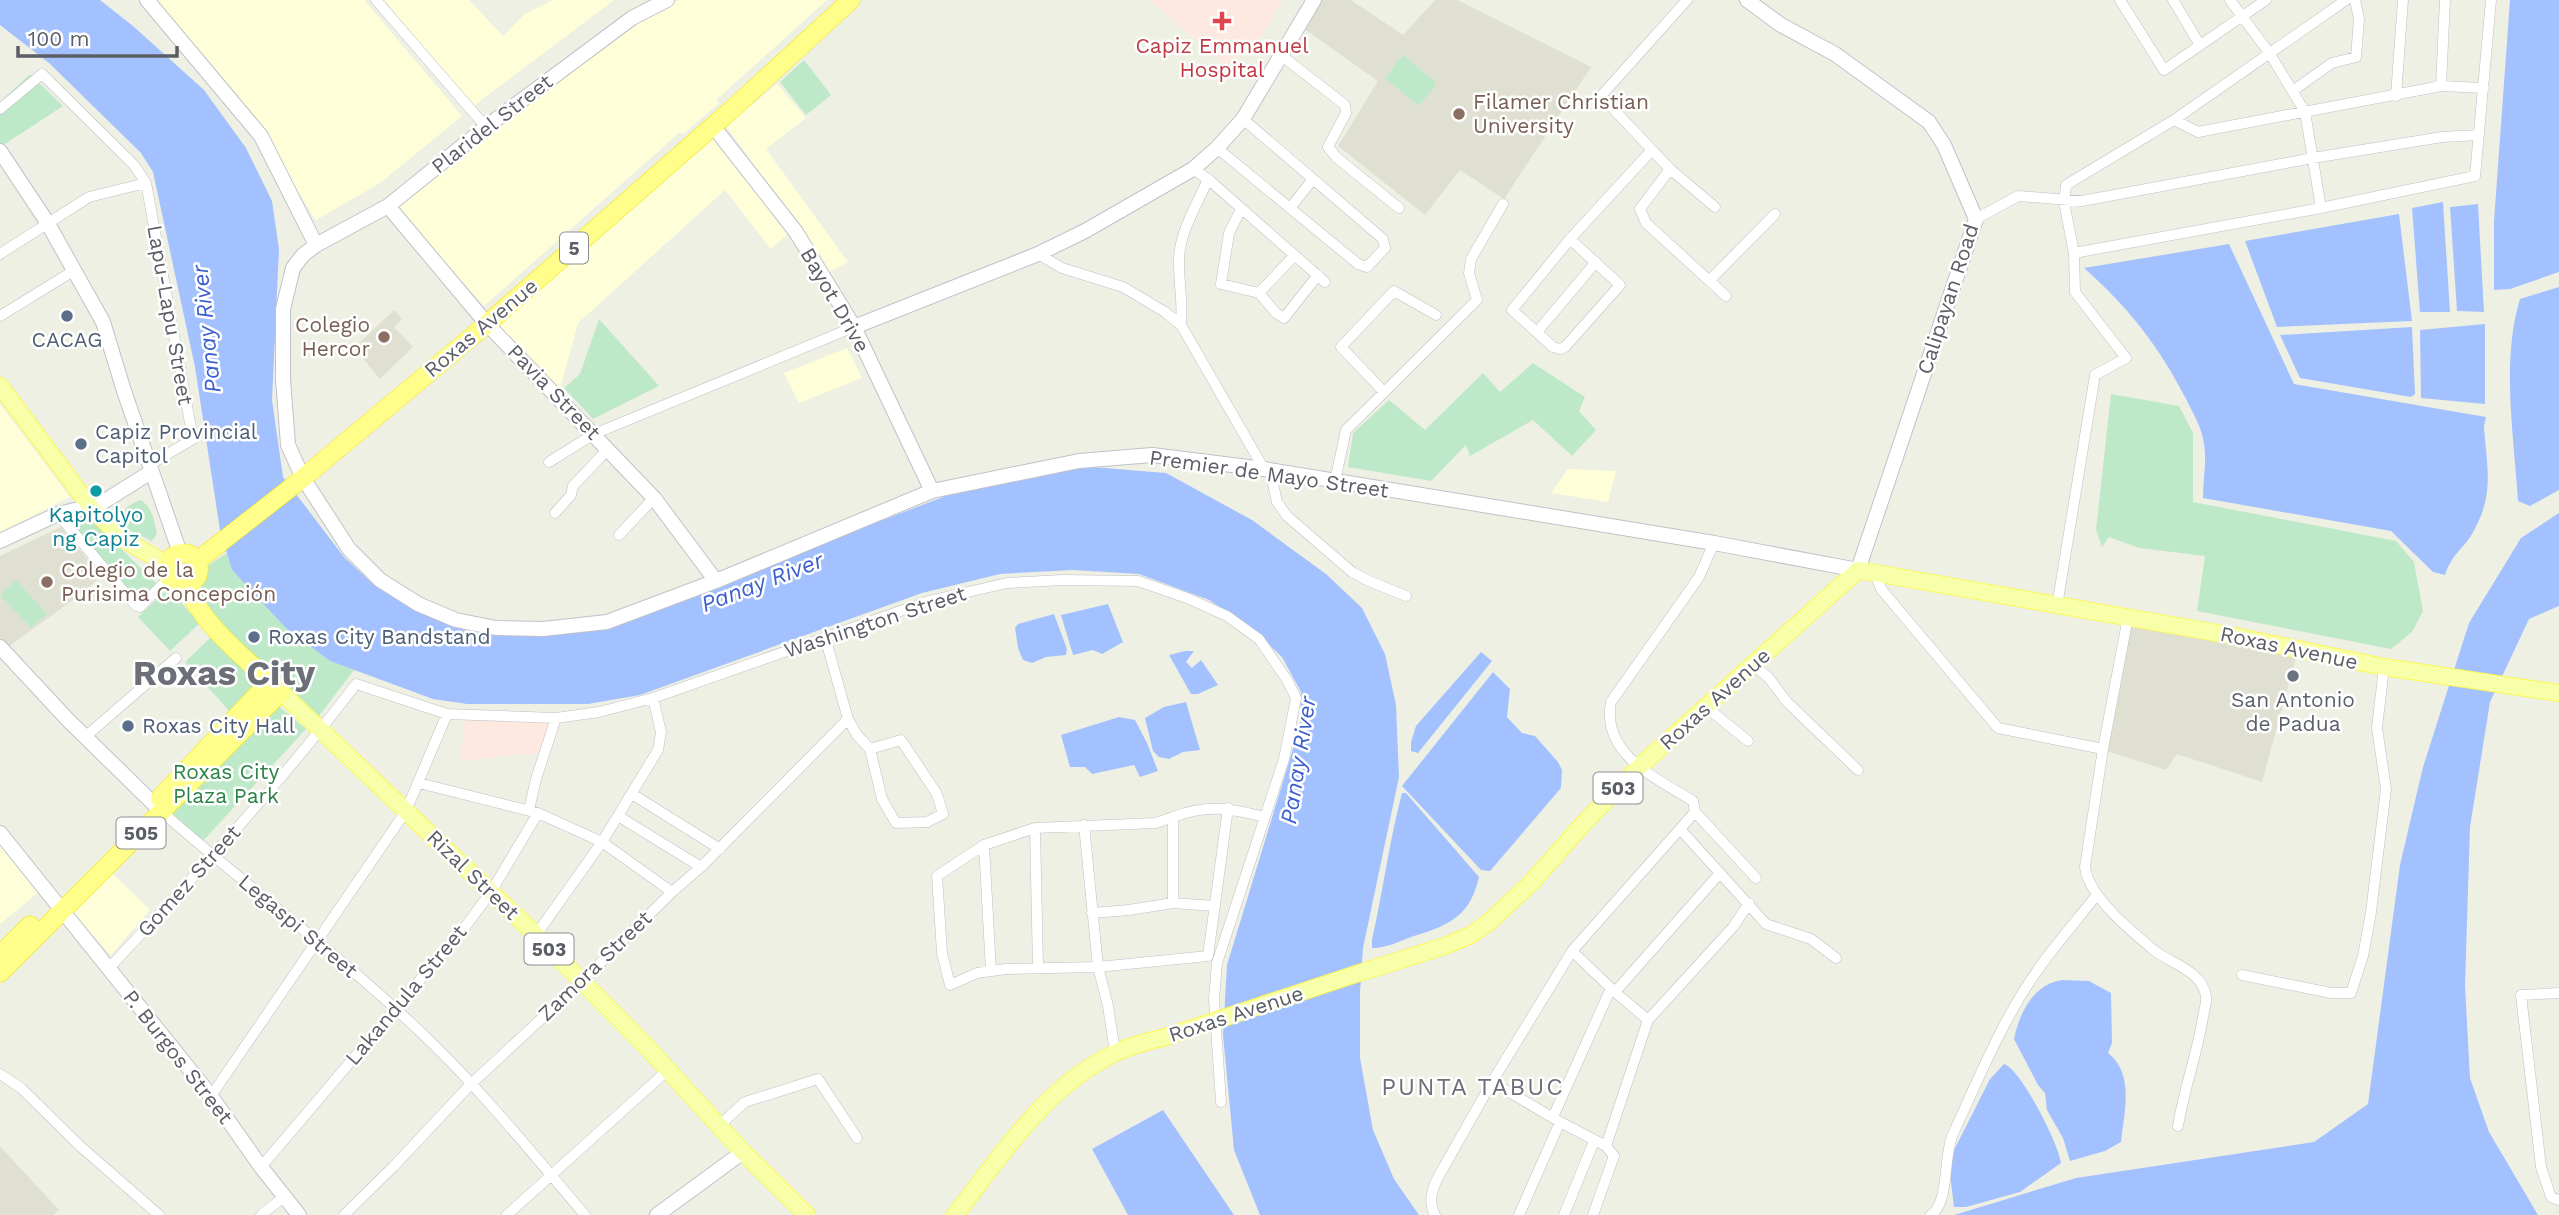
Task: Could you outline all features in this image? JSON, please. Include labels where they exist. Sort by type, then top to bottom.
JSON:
[{"type":"highway","name":"Roxas Avenue","points":[[197,561],[297,482],[487,324],[713,126],[850,0]]},
{"type":"highway","points":[[189,554],[199,566],[197,576],[176,570],[189,554]]},
{"type":"highway","points":[[176,570],[194,604],[211,625],[276,686]]},
{"type":"highway","name":"505","points":[[0,955],[59,904],[158,808],[276,686]]},
{"type":"highway","name":"505","points":[[0,973],[59,904]]},
{"type":"main road","points":[[0,386],[92,509],[123,539],[176,570]]},
{"type":"main road","name":"Roxas Avenue","points":[[955,1215],[1049,1099],[1078,1074],[1115,1052],[1445,947],[1471,935],[1531,883],[1583,824],[1639,767],[1858,570],[2128,617],[2384,667],[2559,693]]},
{"type":"main road","name":"Rizal Street","points":[[276,686],[536,936],[807,1215]]},
{"type":"street","points":[[147,0],[261,136],[316,245]]},
{"type":"street","points":[[376,0],[486,127]]},
{"type":"street","name":"Plaridel Street","points":[[297,482],[288,445],[283,379],[283,309],[293,268],[303,255],[316,245],[388,205],[486,127],[632,18],[667,0]]},
{"type":"street","points":[[548,462],[594,434],[1038,254],[1085,232],[1193,169],[1217,148],[1243,119],[1314,0]]},
{"type":"street","points":[[1687,0],[1601,96],[1651,151],[1715,207]]},
{"type":"street","name":"Calipayan Road","points":[[1747,0],[1781,24],[1835,54],[1929,122],[1944,145],[1976,219],[1858,570]]},
{"type":"street","points":[[2120,0],[2164,70],[2266,0]]},
{"type":"street","points":[[2173,0],[2200,45]]},
{"type":"street","points":[[2230,0],[2270,54],[2305,112],[2321,208]]},
{"type":"street","points":[[2057,606],[2095,375],[2126,358],[2075,292],[2074,253],[2064,202],[2066,185],[2174,120],[2346,0]]},
{"type":"street","points":[[2294,90],[2332,63],[2356,57],[2359,19],[2355,0]]},
{"type":"street","points":[[2396,96],[2403,0]]},
{"type":"street","points":[[2441,86],[2445,0]]},
{"type":"street","points":[[2074,253],[2321,208],[2475,176],[2491,0]]},
{"type":"street","points":[[1282,56],[1345,105],[1346,113],[1328,147],[1337,158],[1398,208]]},
{"type":"street","points":[[0,109],[41,74],[134,165],[146,183],[89,197],[0,254]]},
{"type":"street","points":[[2174,120],[2198,132],[2441,86],[2484,88]]},
{"type":"street","points":[[1217,148],[1358,264],[1367,267],[1385,248],[1383,239],[1243,119]]},
{"type":"street","name":"Bayot Drive","points":[[713,126],[796,232],[854,327],[932,491]]},
{"type":"street","points":[[1976,219],[2018,197],[2064,202],[2103,198],[2313,158],[2442,137],[2479,135]]},
{"type":"street","points":[[0,151],[47,222],[103,323],[150,469],[176,570],[144,603],[136,606],[58,514]]},
{"type":"street","points":[[1570,239],[1620,285],[1565,347],[1560,349],[1553,347],[1512,310],[1570,239],[1651,151]]},
{"type":"street","points":[[1193,169],[1208,179],[1322,279],[1284,318],[1276,313],[1259,293],[1221,284],[1229,233],[1241,209]]},
{"type":"street","points":[[1670,169],[1640,209],[1646,223],[1726,296]]},
{"type":"street","points":[[1181,325],[1178,261],[1182,237],[1208,179]]},
{"type":"street","points":[[1292,207],[1313,179]]},
{"type":"street","name":"Lapu-Lapu Street","points":[[146,183],[193,439],[150,469]]},
{"type":"street","points":[[1335,481],[1346,430],[1477,300],[1469,273],[1471,259],[1503,204]]},
{"type":"street","name":"Pavia Street","points":[[388,205],[487,324],[654,498],[716,581]]},
{"type":"street","points":[[1710,281],[1775,214]]},
{"type":"street","points":[[1038,254],[1062,268],[1123,287],[1165,312],[1181,325],[1267,469],[1277,502],[1287,516],[1352,572],[1369,582],[1406,596]]},
{"type":"street","points":[[1259,293],[1294,256]]},
{"type":"street","points":[[1536,332],[1596,262]]},
{"type":"street","points":[[0,316],[75,270]]},
{"type":"street","points":[[1384,392],[1341,347],[1394,291],[1436,315]]},
{"type":"street","points":[[555,513],[571,495],[573,486],[608,449]]},
{"type":"street","name":"Premier de Mayo Street","points":[[297,482],[349,549],[380,580],[418,604],[456,620],[496,628],[543,629],[607,622],[716,581],[932,491],[1079,461],[1152,455],[1267,469],[1714,543],[1858,570]]},
{"type":"street","points":[[0,541],[58,514],[92,509],[150,469]]},
{"type":"street","points":[[619,535],[654,498]]},
{"type":"street","points":[[1714,543],[1699,577],[1611,702],[1608,717],[1611,733],[1639,767],[1693,802],[1695,812],[1756,878]]},
{"type":"street","points":[[1875,573],[1881,589],[1998,727],[2103,749]]},
{"type":"street","name":"Washington Street","points":[[321,729],[356,684],[447,714],[556,718],[599,712],[653,698],[929,601],[1007,583],[1062,580],[1138,582],[1187,598],[1227,616],[1259,639],[1296,698],[1284,760],[1217,963],[1214,999],[1221,1102]]},
{"type":"street","points":[[2128,617],[2103,749],[2085,867],[2086,879],[2096,896],[2157,952],[2195,975],[2206,996],[2197,1052],[2182,1101],[2178,1126]]},
{"type":"street","points":[[824,637],[848,719],[857,736],[870,749],[882,799],[896,823],[927,822],[943,814],[937,794],[901,740],[870,749]]},
{"type":"street","name":"Legaspi Street","points":[[0,647],[85,737],[158,808],[213,857],[316,940],[435,1046],[585,1215]]},
{"type":"street","points":[[85,737],[176,658]]},
{"type":"street","points":[[1753,665],[1768,677],[1787,702],[1858,770]]},
{"type":"street","points":[[2242,975],[2331,993],[2351,993],[2363,956],[2371,912],[2386,789],[2377,727],[2384,667]]},
{"type":"street","points":[[536,936],[601,842],[658,750],[661,732],[653,698]]},
{"type":"street","points":[[1706,707],[1748,741]]},
{"type":"street","points":[[211,1096],[406,811],[447,714]]},
{"type":"street","name":"Lakandula Street","points":[[261,1167],[465,927],[491,892],[534,811],[536,779],[556,718]]},
{"type":"street","name":"Zamora Street","points":[[344,1215],[470,1085],[720,849],[848,719]]},
{"type":"street","name":"Gomez Street","points":[[110,967],[213,857],[321,729]]},
{"type":"street","points":[[419,783],[534,811],[601,842],[672,892]]},
{"type":"street","points":[[632,794],[720,849]]},
{"type":"street","points":[[1228,808],[1208,956],[1098,967],[991,971],[977,973],[950,985],[942,953],[937,876],[984,845],[1035,828],[1156,823],[1192,810],[1228,808],[1264,817]]},
{"type":"street","points":[[1435,1215],[1431,1192],[1492,1082],[1572,951],[1695,812]]},
{"type":"street","points":[[618,816],[701,867]]},
{"type":"street","points":[[1173,817],[1173,903]]},
{"type":"street","points":[[1084,825],[1098,967],[1108,1006],[1115,1052]]},
{"type":"street","points":[[1035,828],[1038,968]]},
{"type":"street","points":[[1680,829],[1766,924],[1811,939],[1836,958]]},
{"type":"street","name":"P. Burgos Street","points":[[0,833],[211,1096],[299,1215]]},
{"type":"street","points":[[984,845],[991,971]]},
{"type":"street","points":[[1518,1215],[1613,990],[1720,873]]},
{"type":"street","points":[[1931,1215],[1941,1201],[1950,1140],[2006,1021],[2039,968],[2096,896]]},
{"type":"street","points":[[1092,913],[1129,911],[1173,903],[1215,906]]},
{"type":"street","points":[[1606,1146],[1648,1020],[1733,927],[1749,904]]},
{"type":"street","points":[[1572,951],[1648,1020]]},
{"type":"street","points":[[2559,993],[2521,995],[2541,1167],[2550,1194],[2559,1200]]},
{"type":"street","points":[[507,1215],[668,1070]]},
{"type":"street","points":[[0,1074],[21,1088],[80,1146],[159,1215]]},
{"type":"street","points":[[720,1125],[745,1102],[818,1079],[857,1138]]},
{"type":"street","points":[[1492,1082],[1606,1146],[1614,1156],[1594,1215]]},
{"type":"street","points":[[1564,1215],[1594,1141]]},
{"type":"street","points":[[657,1215],[743,1152]]},
{"type":"street","points":[[261,1215],[284,1197]]},
{"type":"shaded area","points":[[151,0],[364,0],[462,116],[380,183],[316,220],[260,132]]},
{"type":"shaded area","points":[[384,0],[469,0],[503,36],[525,14],[553,0],[614,0],[473,106]]},
{"type":"shaded area","points":[[680,0],[827,0],[716,100],[719,103],[683,134],[680,132],[484,306],[398,208],[570,72],[663,6]]},
{"type":"shaded area","name":"Capiz Emmanuel Hospital","points":[[1150,0],[1283,0],[1258,41],[1226,66]]},
{"type":"shaded area","name":"Filamer Christian University","points":[[1320,0],[1351,0],[1403,35],[1435,0],[1457,0],[1591,67],[1504,199],[1460,170],[1425,215],[1338,146],[1378,81],[1303,28]]},
{"type":"shaded area","points":[[777,84],[806,118],[766,149],[848,262],[828,273],[801,229],[726,126]]},
{"type":"shaded area","points":[[710,135],[788,234],[771,249],[725,190],[578,323],[559,392],[499,325]]},
{"type":"shaded area","name":"Colegio Hercor","points":[[394,310],[402,319],[394,327],[413,347],[380,379],[354,348]]},
{"type":"shaded area","points":[[847,348],[862,378],[799,403],[784,373]]},
{"type":"shaded area","points":[[0,404],[70,497],[0,532]]},
{"type":"shaded area","points":[[1568,469],[1616,471],[1608,502],[1551,493]]},
{"type":"shaded area","name":"Colegio de la Purisima Concepción","points":[[61,527],[101,575],[88,589],[8,647],[0,638],[0,556]]},
{"type":"shaded area","points":[[2131,621],[2297,654],[2262,782],[2177,754],[2166,770],[2107,751]]},
{"type":"shaded area","points":[[465,720],[550,722],[540,753],[460,761]]},
{"type":"shaded area","points":[[0,843],[39,892],[0,924]]},
{"type":"shaded area","points":[[111,872],[150,910],[111,955],[70,910]]},
{"type":"shaded area","points":[[0,1146],[59,1210],[53,1215],[0,1215]]},
{"type":"green space","points":[[1403,55],[1437,83],[1419,106],[1385,78]]},
{"type":"green space","points":[[804,60],[831,95],[806,115],[780,82]]},
{"type":"green space","points":[[30,74],[63,106],[2,146],[0,102]]},
{"type":"green space","points":[[599,319],[659,386],[593,419],[564,388],[580,374]]},
{"type":"green space","points":[[1533,363],[1585,397],[1579,411],[1596,430],[1572,456],[1533,420],[1470,456],[1466,445],[1431,481],[1348,467],[1353,433],[1389,400],[1425,430],[1483,373],[1500,392]]},
{"type":"green space","points":[[2111,394],[2179,406],[2193,433],[2193,502],[2396,541],[2414,562],[2423,611],[2412,632],[2391,649],[2197,611],[2205,556],[2139,548],[2109,537],[2102,547],[2096,530]]},
{"type":"green space","points":[[141,500],[154,519],[157,534],[152,541],[127,529],[121,522],[127,508]]},
{"type":"green space","points":[[86,514],[157,584],[138,602],[70,523]]},
{"type":"green space","points":[[227,553],[232,570],[330,661],[354,670],[319,716],[292,697],[209,618],[195,587],[207,566]]},
{"type":"green space","points":[[16,580],[47,614],[31,628],[0,595]]},
{"type":"green space","points":[[168,589],[200,623],[170,651],[138,617]]},
{"type":"green space","points":[[213,635],[260,684],[231,713],[185,662]]},
{"type":"green space","name":"Roxas City Plaza Park","points":[[276,704],[306,729],[202,842],[170,811]]},
{"type":"water","name":"Panay River","points":[[0,0],[100,0],[204,90],[246,148],[272,201],[279,249],[272,400],[283,477],[344,557],[374,585],[420,612],[471,633],[530,635],[599,629],[956,492],[1080,466],[1166,473],[1252,520],[1326,574],[1362,608],[1385,654],[1396,705],[1399,777],[1363,948],[1360,1058],[1373,1130],[1394,1179],[1419,1215],[1260,1215],[1234,1150],[1223,1035],[1227,965],[1300,726],[1301,692],[1282,657],[1251,627],[1209,600],[1139,574],[1073,570],[1000,574],[922,593],[640,695],[588,704],[467,704],[433,699],[330,661],[286,628],[232,570],[220,530],[195,367],[153,172],[141,153],[49,63],[0,25]]},
{"type":"water","points":[[2510,0],[2559,0],[2559,272],[2510,289],[2494,290],[2494,221]]},
{"type":"water","points":[[2443,202],[2450,312],[2420,312],[2412,208]]},
{"type":"water","points":[[2478,204],[2484,312],[2457,311],[2450,207]]},
{"type":"water","points":[[2399,214],[2412,321],[2277,327],[2245,241]]},
{"type":"water","points":[[2229,244],[2294,384],[2486,417],[2484,426],[2488,482],[2484,506],[2472,534],[2454,557],[2445,575],[2433,572],[2391,531],[2203,498],[2204,444],[2186,399],[2141,328],[2115,297],[2084,268]]},
{"type":"water","points":[[2559,287],[2559,490],[2530,506],[2518,501],[2510,399],[2514,323],[2520,299]]},
{"type":"water","points":[[2485,324],[2485,404],[2421,398],[2420,330]]},
{"type":"water","points":[[2412,327],[2415,394],[2411,397],[2300,378],[2280,335]]},
{"type":"water","points":[[2559,513],[2559,606],[2529,619],[2490,702],[2470,827],[2465,986],[2470,1078],[2489,1132],[2538,1215],[1954,1215],[2076,1178],[2314,1142],[2368,1104],[2400,865],[2423,767],[2469,623],[2521,538]]},
{"type":"water","points":[[1108,604],[1123,642],[1102,654],[1093,650],[1073,655],[1061,615]]},
{"type":"water","points":[[1054,614],[1067,649],[1066,655],[1046,657],[1032,663],[1023,660],[1015,628],[1018,624]]},
{"type":"water","points":[[1194,651],[1186,662],[1192,668],[1201,660],[1218,685],[1198,694],[1191,694],[1169,655]]},
{"type":"water","points":[[1481,652],[1492,661],[1418,753],[1411,751],[1416,726]]},
{"type":"water","points":[[1493,672],[1510,689],[1507,717],[1522,733],[1535,736],[1562,770],[1561,788],[1490,871],[1481,870],[1402,786]]},
{"type":"water","points":[[1186,702],[1200,750],[1183,752],[1169,759],[1159,757],[1153,751],[1145,718],[1164,707]]},
{"type":"water","points":[[1119,717],[1135,720],[1158,771],[1140,777],[1134,765],[1092,774],[1085,767],[1070,767],[1061,735]]},
{"type":"water","points":[[1402,793],[1406,793],[1479,877],[1464,910],[1448,923],[1393,944],[1372,948],[1372,940]]},
{"type":"water","points":[[2062,980],[2089,981],[2111,993],[2112,1043],[2108,1053],[2122,1072],[2126,1094],[2121,1142],[2105,1151],[2070,1161],[2063,1138],[2047,1110],[2045,1093],[2014,1039],[2024,1010],[2035,994],[2043,987]]},
{"type":"water","points":[[2004,1064],[2020,1079],[2029,1093],[2054,1141],[2061,1163],[2020,1192],[1966,1207],[1954,1207],[1949,1166],[1952,1154],[1990,1079]]},
{"type":"water","points":[[1163,1110],[1234,1215],[1128,1215],[1092,1149]]},
{"type":"place","name":"Capiz Emmanuel Hospital","points":[[1222,21]]},
{"type":"place","name":"Filamer Christian University","points":[[1459,114]]},
{"type":"place","name":"CACAG","points":[[67,316]]},
{"type":"place","name":"Colegio Hercor","points":[[384,337]]},
{"type":"place","name":"Capiz Provincial Capitol","points":[[81,444]]},
{"type":"place","name":"Kapitolyo ng Capiz","points":[[96,491]]},
{"type":"place","name":"Colegio de la Purisima Concepción","points":[[47,582]]},
{"type":"place","name":"Roxas City Bandstand","points":[[254,637]]},
{"type":"place","name":"San Antonio de Padua","points":[[2293,676]]},
{"type":"place","name":"Roxas City Hall","points":[[128,726]]},
{"type":"district","name":"Roxas City","points":[[224,673]]},
{"type":"district","name":"PUNTA TABUC","points":[[1473,1087]]}]
